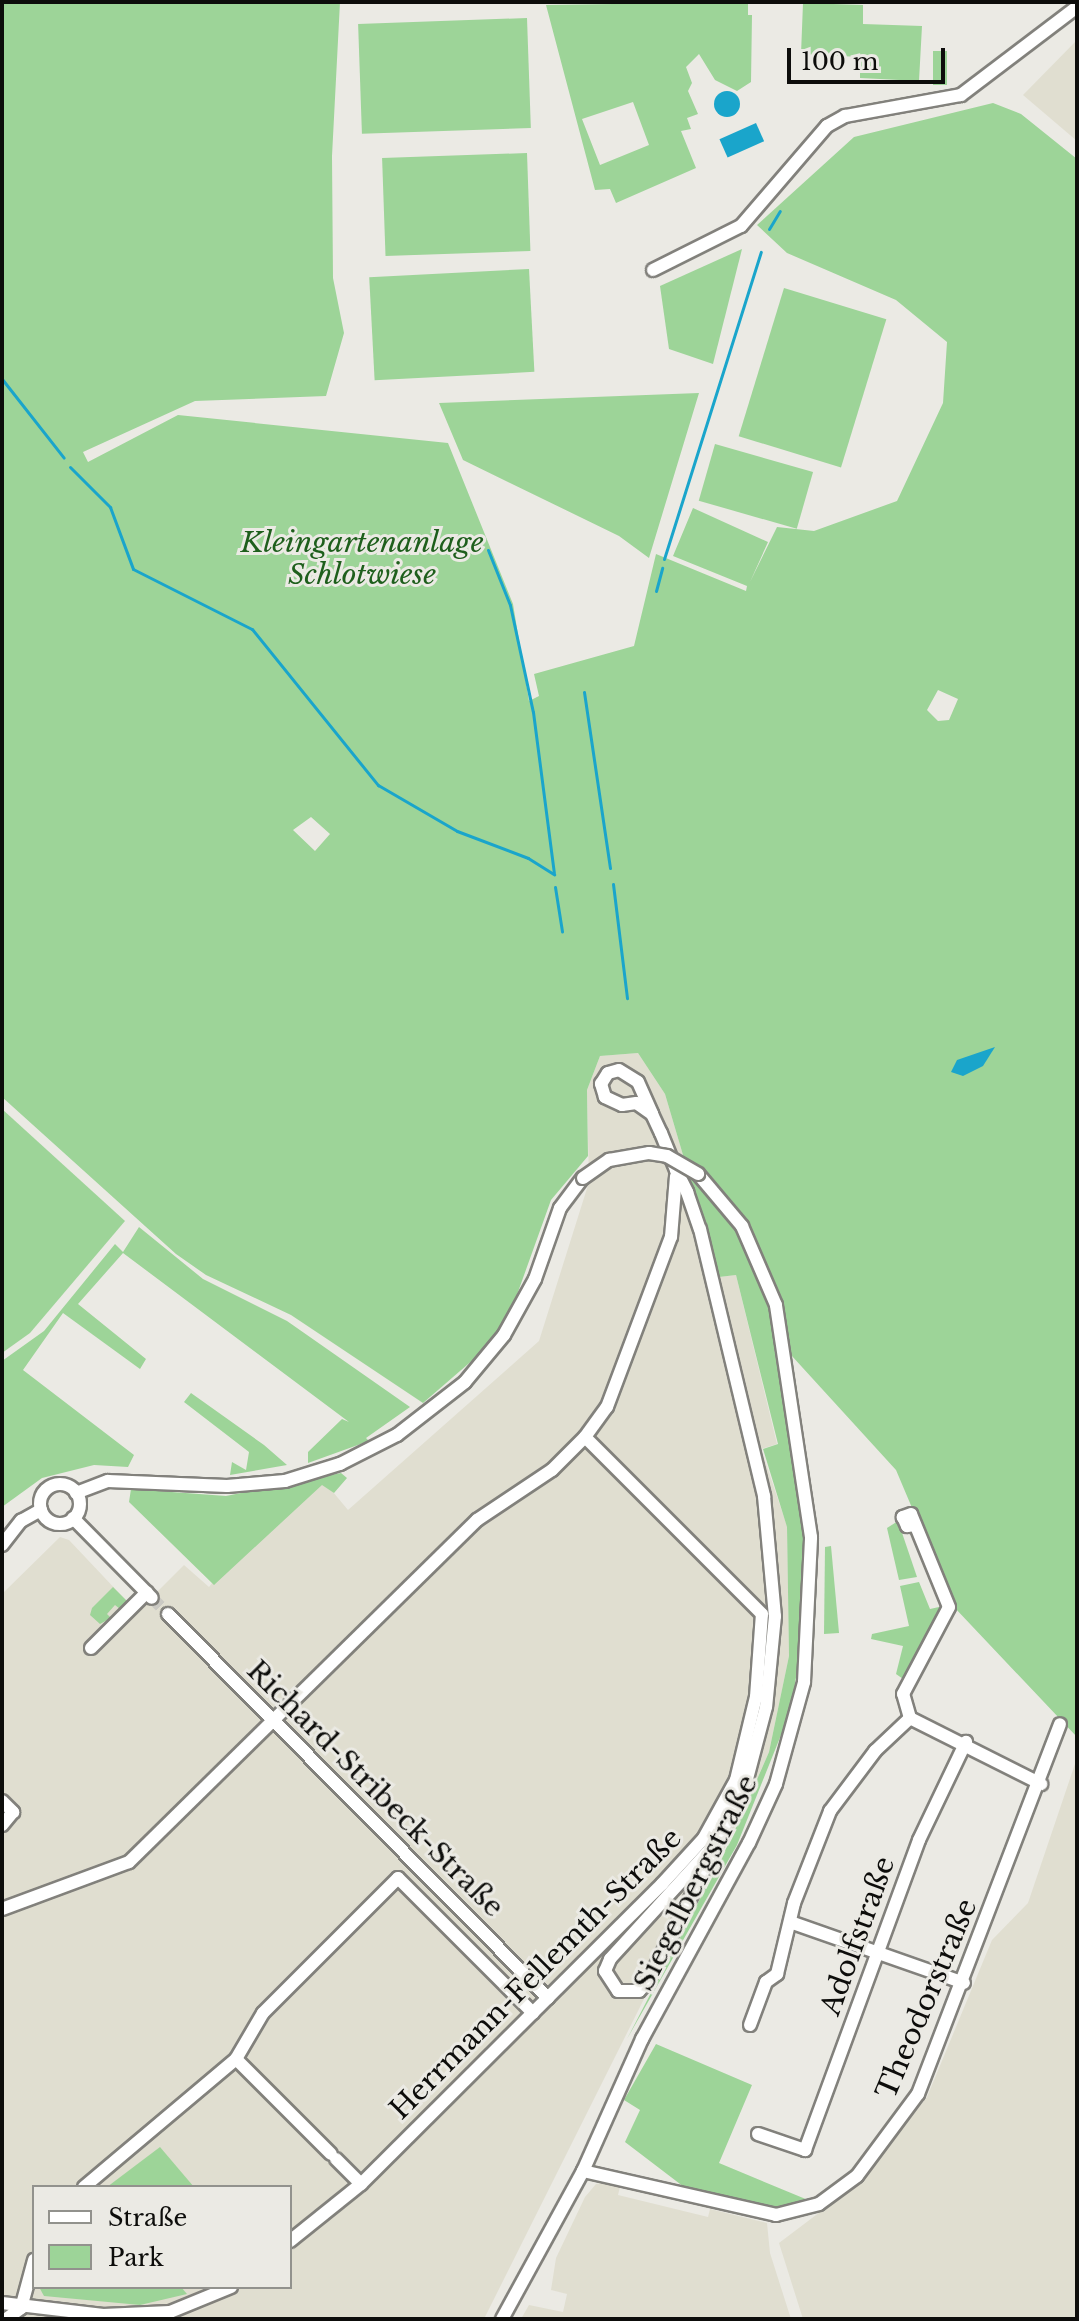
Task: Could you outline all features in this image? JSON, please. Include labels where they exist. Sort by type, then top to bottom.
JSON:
[{"type":"street","points":[[653,270],[741,226],[827,126],[845,116],[961,95],[1077,7]]},
{"type":"street","points":[[652,1114],[711,1267],[764,1496],[774,1577],[766,1707],[747,1779],[678,1924],[648,1981],[639,1991],[618,1991],[605,1971],[610,1959],[660,1908],[717,1842]]},
{"type":"street","name":"Siegelbergstraße","points":[[76,1493],[108,1481],[227,1486],[285,1481],[340,1464],[397,1435],[465,1382],[504,1335],[535,1279],[560,1208],[583,1178],[609,1160],[649,1153],[667,1156],[698,1174],[742,1226],[776,1305],[811,1537],[808,1650],[797,1718],[776,1784],[749,1843],[642,2039],[583,2171],[502,2319]]},
{"type":"street","points":[[2,1909],[129,1862],[272,1718],[477,1520],[552,1470],[585,1437],[607,1407],[671,1237],[676,1170]]},
{"type":"street","name":"Herrmann-Fellemth-Straße","points":[[292,2239],[361,2184],[704,1838],[736,1780],[756,1697],[762,1614],[585,1437]]},
{"type":"street","points":[[64,1485],[76,1493],[79,1506],[73,1518],[55,1523],[41,1510],[42,1496],[51,1486],[64,1485]]},
{"type":"street","points":[[2,1545],[21,1521],[41,1510]]},
{"type":"street","points":[[73,1518],[150,1595],[91,1648]]},
{"type":"street","points":[[910,1718],[903,1694],[949,1607],[915,1525]]},
{"type":"street","name":"Richard-Stribeck-Straße","points":[[168,1614],[548,1998]]},
{"type":"street","points":[[910,1718],[966,1742],[1041,1784]]},
{"type":"street","points":[[750,2025],[766,1982],[777,1974],[793,1923],[794,1903],[830,1811],[875,1751],[910,1718]]},
{"type":"street","name":"Theodorstraße","points":[[583,2171],[776,2215],[819,2204],[857,2176],[918,2094],[1041,1784],[1060,1724]]},
{"type":"street","name":"Adolfstraße","points":[[758,2134],[805,2150],[919,1840],[966,1742]]},
{"type":"street","points":[[2,1801],[13,1812],[2,1825]]},
{"type":"street","points":[[86,2185],[236,2059],[263,2013],[398,1878],[533,2013]]},
{"type":"street","points":[[660,1908],[675,1908],[678,1924]]},
{"type":"street","points":[[793,1923],[964,1983]]},
{"type":"street","points":[[236,2059],[361,2184]]},
{"type":"street","points":[[6,2319],[21,2308],[32,2267]]},
{"type":"street","points":[[2,2303],[21,2308],[103,2315],[171,2316],[227,2289]]},
{"type":"shaded area","points":[[1077,40],[1077,141],[1023,95]]},
{"type":"shaded area","points":[[638,1053],[665,1094],[719,1277],[736,1275],[777,1444],[761,1449],[787,1526],[789,1656],[769,1752],[729,1841],[684,1919],[484,2319],[2,2319],[2,1594],[60,1537],[69,1540],[137,1612],[184,1565],[209,1587],[248,1537],[323,1480],[348,1510],[539,1341],[589,1182],[587,1090],[600,1056]]},
{"type":"shaded area","points":[[1077,1758],[1077,2319],[803,2319],[779,2243],[861,2181],[927,2097],[992,1940],[1028,1903]]},
{"type":"shaded area","points":[[596,2184],[620,2187],[618,2195],[708,2217],[710,2209],[767,2223],[770,2253],[791,2319],[521,2319],[529,2305],[563,2312],[567,2294],[551,2290],[556,2258],[585,2197]]},
{"type":"green space","name":"Kleingartenanlage Schlotwiese","points":[[2,2],[340,2],[332,156],[333,278],[344,333],[326,396],[195,401],[83,452],[88,462],[178,415],[448,443],[513,604],[529,701],[539,696],[534,674],[634,646],[656,554],[746,591],[747,586],[673,556],[693,508],[768,542],[750,582],[777,527],[814,531],[897,501],[943,403],[947,342],[896,300],[787,253],[757,225],[854,137],[993,103],[1021,114],[1077,159],[1077,1737],[954,1607],[896,1470],[781,1344],[774,1347],[804,1529],[799,1658],[791,1710],[737,1845],[627,2039],[730,1841],[769,1752],[789,1656],[787,1527],[763,1449],[778,1444],[736,1275],[719,1277],[665,1094],[638,1053],[600,1056],[587,1090],[588,1156],[551,1200],[509,1317],[482,1352],[423,1403],[291,1315],[206,1275],[176,1254],[2,1097]],"holes":[[[938,690],[958,699],[949,720],[938,721],[927,710]],[[311,817],[330,834],[315,851],[293,830]]]},
{"type":"green space","points":[[748,2],[748,15],[752,15],[751,82],[737,91],[715,80],[699,54],[686,67],[692,83],[688,91],[698,114],[687,118],[691,129],[681,131],[696,168],[616,203],[610,189],[595,190],[546,5]],"holes":[[[633,102],[649,145],[600,165],[582,119]]]},
{"type":"green space","points":[[803,3],[863,5],[863,24],[922,26],[919,81],[860,78],[860,57],[801,54]]},
{"type":"green space","points":[[527,18],[531,128],[362,134],[358,24]]},
{"type":"green space","points":[[933,51],[947,51],[947,85],[933,85]]},
{"type":"green space","points":[[527,153],[530,251],[386,256],[382,158]]},
{"type":"green space","points":[[742,249],[713,364],[669,349],[660,286]]},
{"type":"green space","points":[[529,269],[534,372],[375,380],[369,277]]},
{"type":"green space","points":[[784,288],[886,319],[841,468],[739,436]]},
{"type":"green space","points":[[699,393],[649,558],[619,536],[463,460],[439,403]]},
{"type":"green space","points":[[715,444],[813,472],[797,529],[699,501]]},
{"type":"green space","points":[[2,1109],[125,1221],[30,1333],[2,1353]]},
{"type":"green space","points":[[139,1227],[203,1279],[287,1321],[410,1407],[366,1438],[369,1441],[308,1463],[308,1452],[342,1419],[349,1422],[123,1253],[78,1304],[146,1359],[140,1369],[63,1313],[23,1370],[134,1455],[128,1467],[94,1465],[42,1478],[2,1507],[2,1361],[44,1331],[115,1244],[123,1252]]},
{"type":"green space","points":[[191,1393],[287,1465],[230,1475],[232,1462],[246,1470],[249,1452],[184,1402]]},
{"type":"green space","points":[[341,1473],[347,1478],[334,1493],[322,1485],[214,1585],[129,1502],[131,1489],[226,1496]]},
{"type":"green space","points":[[898,1521],[917,1577],[899,1580],[887,1528]]},
{"type":"green space","points":[[831,1546],[839,1633],[824,1634],[825,1547]]},
{"type":"green space","points":[[919,1582],[930,1609],[939,1607],[942,1612],[906,1681],[896,1674],[903,1646],[871,1639],[872,1634],[909,1626],[900,1586]]},
{"type":"green space","points":[[113,1587],[127,1601],[120,1609],[115,1605],[107,1614],[111,1618],[100,1624],[90,1615],[92,1608]]},
{"type":"green space","points":[[656,2044],[752,2085],[719,2163],[808,2200],[781,2210],[684,2187],[625,2142],[640,2110],[624,2100]]},
{"type":"green space","points":[[160,2147],[192,2185],[110,2185]]},
{"type":"green space","points":[[40,2289],[183,2289],[187,2294],[140,2305],[44,2296]]},
{"type":"water","points":[[727,91],[737,94],[740,104],[737,114],[727,117],[717,114],[714,104],[717,94]]},
{"type":"water","points":[[756,123],[764,141],[728,158],[719,139]]},
{"type":"water","points":[[995,1047],[983,1066],[963,1076],[951,1072],[957,1060]]},
{"type":"waterway","points":[[769,229],[780,211]]},
{"type":"waterway","points":[[664,559],[761,252]]},
{"type":"waterway","points":[[2,379],[64,458]]},
{"type":"waterway","points":[[70,467],[110,507],[133,569],[252,629],[378,785],[457,831],[528,858],[554,874]]},
{"type":"waterway","points":[[488,550],[510,605],[533,712],[554,873]]},
{"type":"waterway","points":[[656,591],[662,568]]},
{"type":"waterway","points":[[584,692],[610,868]]},
{"type":"waterway","points":[[613,884],[627,998]]},
{"type":"waterway","points":[[555,887],[562,931]]},
{"type":"tunnel","points":[[152,1598],[168,1614]]}]
